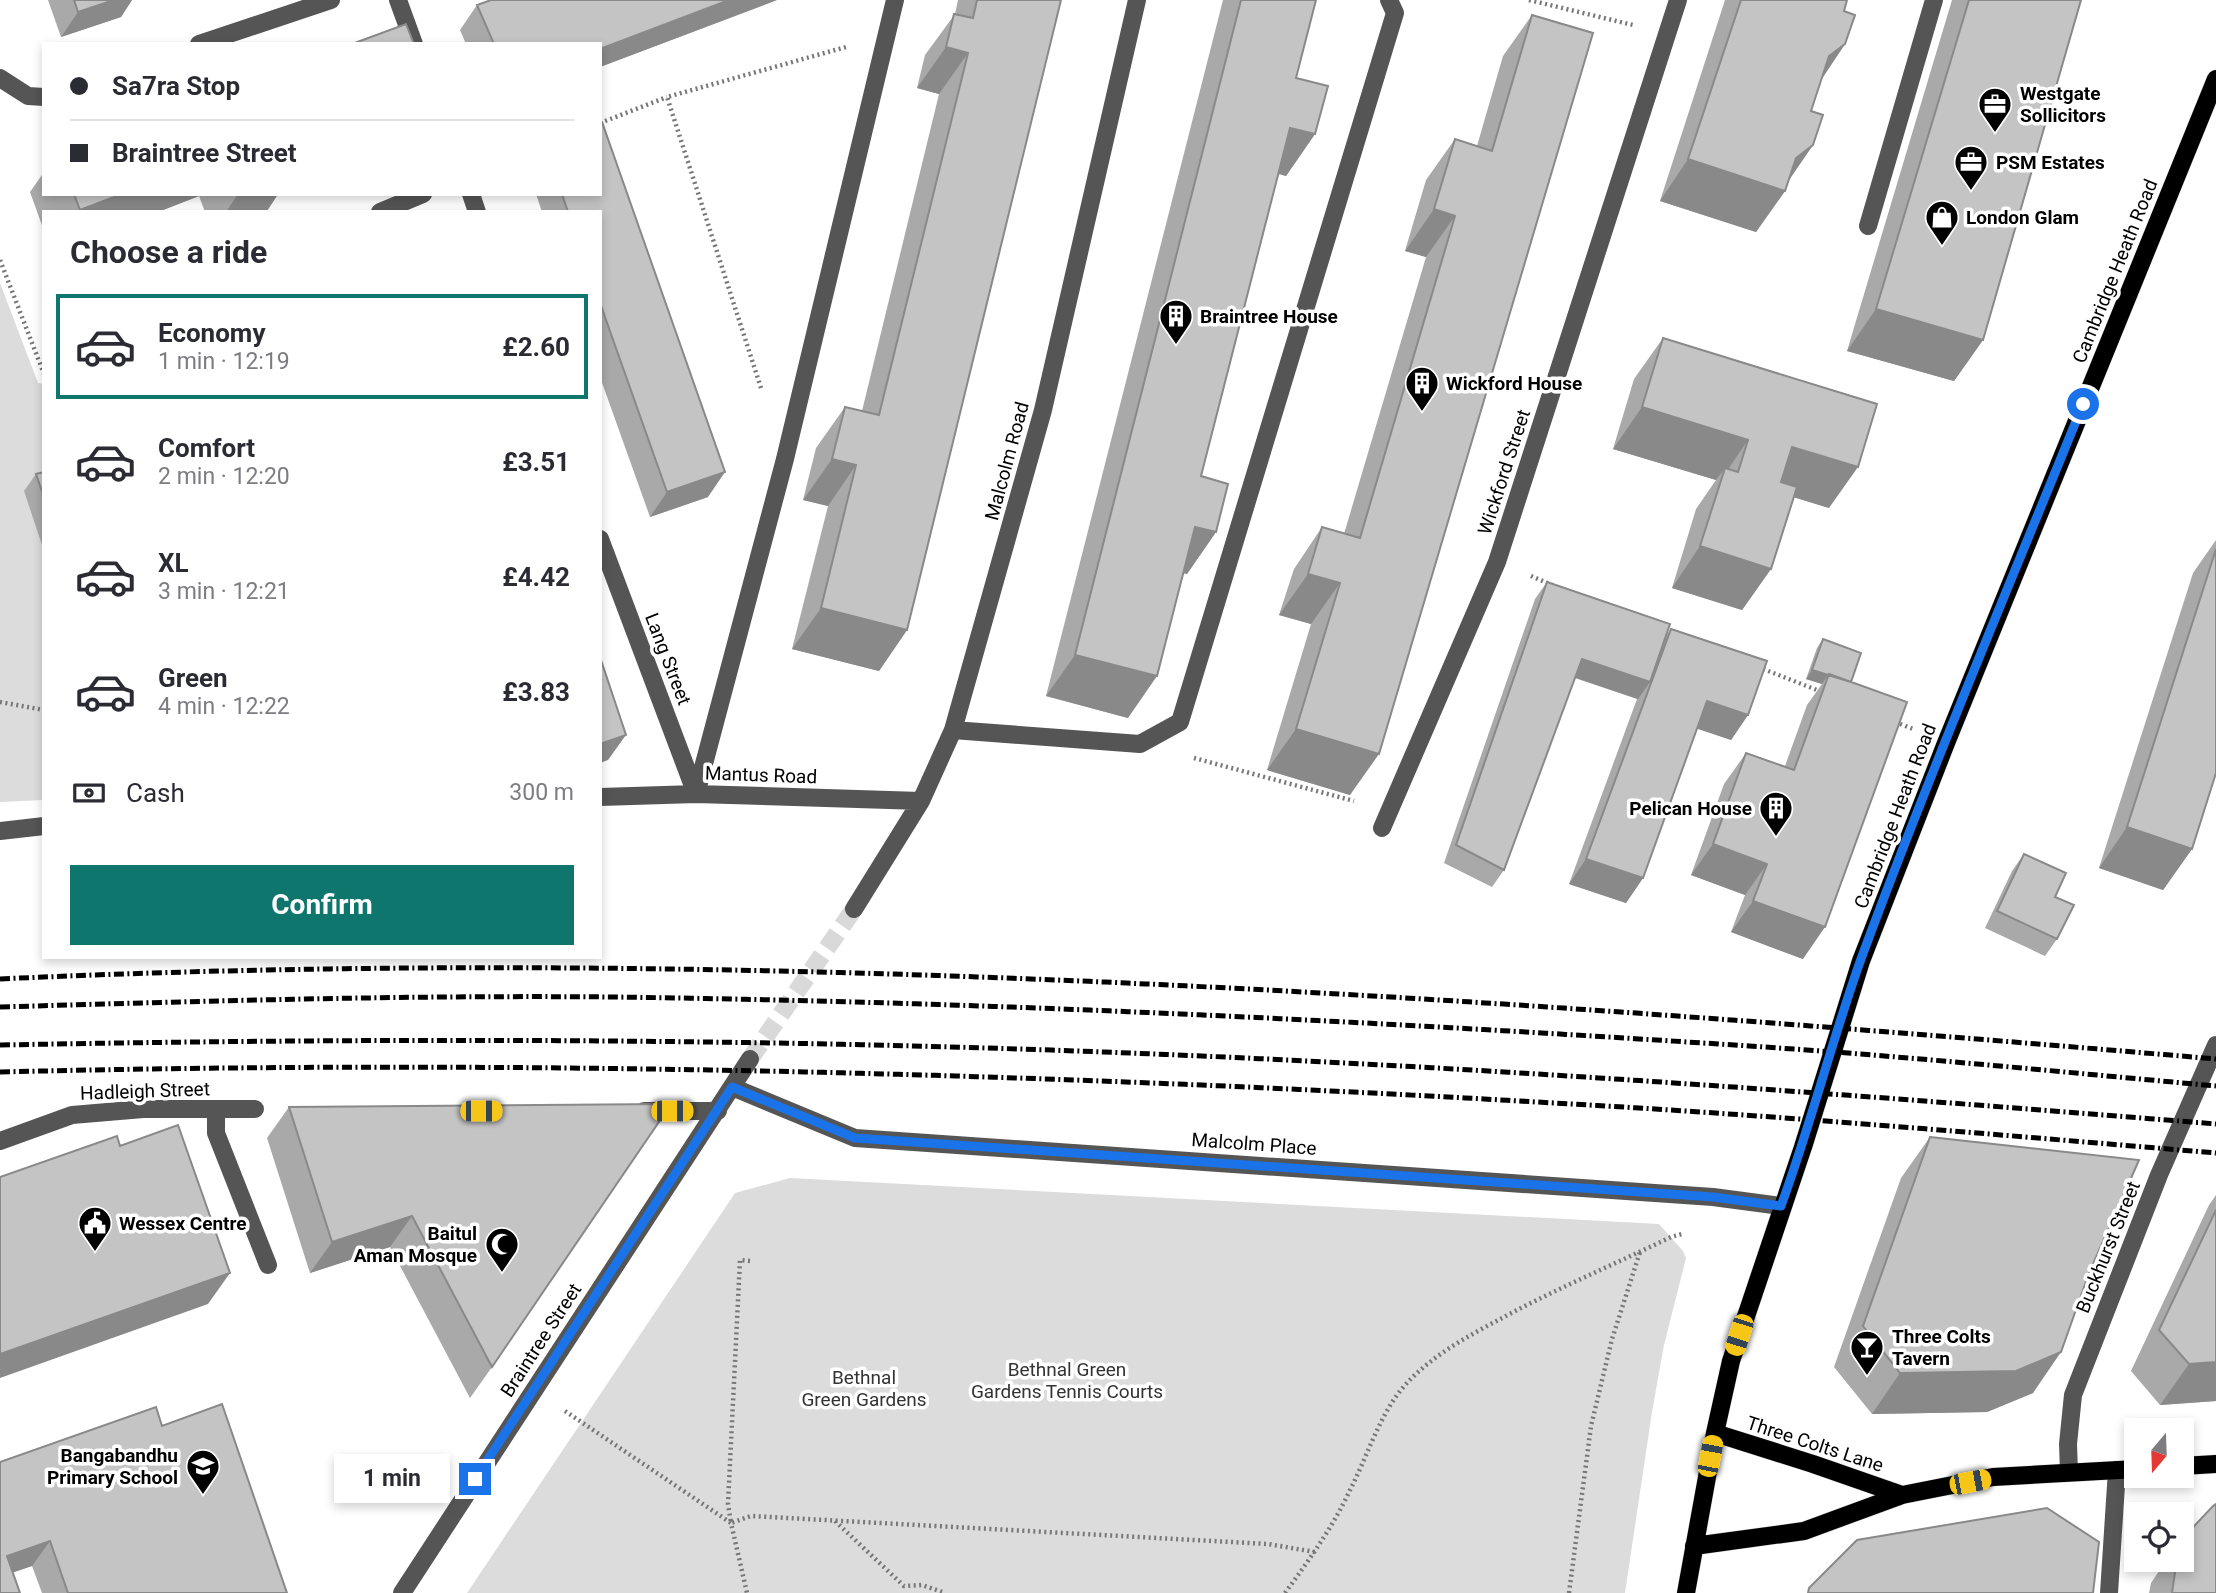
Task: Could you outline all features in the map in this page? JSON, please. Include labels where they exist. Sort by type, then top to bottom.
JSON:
[{"type":"main road","name":"Cambridge Heath Road","points":[[1686,1593],[1731,1361],[1803,1147],[1861,961],[1946,743],[2216,79]]},
{"type":"main road","name":"Three Colts Lane","points":[[1715,1433],[1902,1495]]},
{"type":"main road","points":[[2194,1465],[2216,1464]]},
{"type":"main road","name":"Three Colts Lane","points":[[1694,1546],[1804,1531],[1902,1495],[1993,1477],[2124,1470]]},
{"type":"street","points":[[205,42],[331,0]]},
{"type":"street","points":[[398,0],[413,42]]},
{"type":"street","points":[[696,794],[785,459],[895,0]]},
{"type":"street","name":"Malcolm Road","points":[[854,909],[921,801],[953,730],[1043,410],[1138,0]]},
{"type":"street","points":[[953,730],[1140,744],[1180,722],[1395,13],[1389,0]]},
{"type":"street","name":"Wickford Street","points":[[1382,828],[1497,562],[1678,0]]},
{"type":"street","points":[[1868,226],[1934,0]]},
{"type":"street","points":[[0,78],[28,96],[42,97]]},
{"type":"street","points":[[385,210],[418,196]]},
{"type":"street","name":"Lang Street","points":[[602,544],[696,794]]},
{"type":"street","name":"Mantus Road","points":[[602,797],[696,794],[921,801]]},
{"type":"street","points":[[0,831],[42,826]]},
{"type":"street","name":"Buckhurst Street","points":[[2069,1472],[2068,1444],[2073,1395],[2159,1175],[2216,1045]]},
{"type":"street","points":[[623,1111],[718,1111],[750,1059]]},
{"type":"street","name":"Malcolm Place","points":[[732,1087],[855,1138],[1699,1196],[1781,1206]]},
{"type":"street","name":"Hadleigh Street","points":[[0,1141],[72,1115],[143,1109],[255,1109]]},
{"type":"street","points":[[216,1109],[216,1133],[268,1265]]},
{"type":"street","name":"Braintree Street","points":[[402,1593],[718,1111]]},
{"type":"street","points":[[2109,1593],[2117,1470]]},
{"type":"path","points":[[1529,0],[1668,33]]},
{"type":"path","points":[[602,123],[667,97],[886,36]]},
{"type":"path","points":[[667,97],[764,394]]},
{"type":"path","points":[[0,260],[42,369]]},
{"type":"path","points":[[1497,562],[1553,585]]},
{"type":"path","points":[[1746,662],[1831,696]]},
{"type":"path","points":[[0,702],[42,710]]},
{"type":"path","points":[[1890,720],[1946,743]]},
{"type":"path","points":[[1140,744],[1389,810]]},
{"type":"path","points":[[1285,1593],[1315,1552],[1350,1492],[1380,1425],[1398,1394],[1420,1372],[1471,1334],[1535,1300],[1671,1237],[1693,1232]]},
{"type":"path","points":[[1569,1593],[1591,1426],[1612,1339],[1640,1252]]},
{"type":"path","points":[[747,1593],[728,1504],[740,1260],[750,1261]]},
{"type":"path","points":[[534,1389],[731,1523]]},
{"type":"path","points":[[731,1523],[751,1516],[1268,1544],[1315,1552]]},
{"type":"path","points":[[834,1521],[904,1586],[922,1585],[945,1593]]},
{"type":"green space","points":[[0,283],[38,383],[42,384],[42,800],[0,802]]},
{"type":"green space","name":"Bethnal Green Gardens","points":[[790,1178],[1659,1224],[1686,1258],[1664,1345],[1625,1593],[467,1593],[735,1193]]},
{"type":"building","points":[[74,0],[114,0],[78,12]]},
{"type":"building","points":[[491,0],[729,0],[602,48],[602,42],[493,42],[477,5]]},
{"type":"building","points":[[977,0],[1061,0],[907,630],[821,608],[856,465],[832,459],[845,407],[879,415],[968,53],[946,47],[954,14],[973,18]]},
{"type":"building","name":"Braintree House","points":[[1241,0],[1316,0],[1296,78],[1328,86],[1315,134],[1290,128],[1201,476],[1228,484],[1216,532],[1195,527],[1157,676],[1075,655]]},
{"type":"building","points":[[1741,0],[1847,0],[1844,11],[1855,15],[1845,44],[1829,56],[1811,111],[1823,115],[1813,145],[1796,158],[1785,191],[1688,159]]},
{"type":"building","points":[[1969,0],[2081,0],[1983,340],[1876,309]]},
{"type":"building","name":"Wickford House","points":[[1532,15],[1593,33],[1379,754],[1296,729],[1340,583],[1308,574],[1322,527],[1360,538],[1455,216],[1434,209],[1455,139],[1492,151]]},
{"type":"building","points":[[406,24],[413,42],[357,42]]},
{"type":"building","points":[[602,122],[725,472],[667,492],[602,309],[602,210],[567,210],[563,196],[602,196]]},
{"type":"building","points":[[75,196],[117,196],[80,210]]},
{"type":"building","points":[[1663,338],[1877,404],[1858,467],[1792,447],[1781,482],[1797,487],[1771,569],[1700,546],[1725,468],[1738,472],[1748,440],[1642,407]]},
{"type":"building","points":[[42,472],[42,491],[36,474]]},
{"type":"building","points":[[2216,549],[2216,773],[2192,849],[2127,827]]},
{"type":"building","points":[[1547,582],[1670,624],[1650,682],[1582,659],[1504,870],[1456,845]]},
{"type":"building","points":[[1671,629],[1767,661],[1748,715],[1707,701],[1643,878],[1586,859]]},
{"type":"building","points":[[1823,639],[1861,653],[1851,682],[1812,670]]},
{"type":"building","points":[[602,663],[626,735],[602,743]]},
{"type":"building","name":"Pelican House","points":[[1829,674],[1907,702],[1825,927],[1753,901],[1767,864],[1713,844],[1746,753],[1794,770]]},
{"type":"building","points":[[2024,854],[2066,873],[2055,897],[2074,905],[2057,939],[1997,911]]},
{"type":"building","points":[[665,1104],[667,1110],[492,1367],[412,1216],[332,1242],[289,1107]]},
{"type":"building","name":"Wessex Centre","points":[[178,1125],[230,1273],[0,1354],[0,1177],[117,1136],[120,1146]]},
{"type":"building","points":[[1930,1137],[2139,1160],[2089,1273],[2061,1352],[2016,1371],[1900,1373],[1863,1326]]},
{"type":"building","points":[[2216,1210],[2216,1362],[2189,1364],[2159,1330]]},
{"type":"building","points":[[222,1404],[287,1593],[68,1593],[50,1541],[7,1556],[20,1593],[0,1593],[0,1462],[156,1407],[162,1426]]},
{"type":"building","points":[[2216,1504],[2216,1593],[2172,1593],[2175,1572],[2194,1572],[2194,1526]]},
{"type":"building","points":[[2047,1508],[2099,1542],[2093,1593],[1808,1593],[1809,1588],[1857,1540]]},
{"type":"tunnel","points":[[750,1059],[854,909]]},
{"type":"railway","points":[[0,979],[277,970],[555,968],[832,972],[1109,982],[1386,997],[1663,1015],[2216,1059]]},
{"type":"railway","points":[[0,1007],[306,999],[613,997],[1039,1008],[1465,1028],[1749,1046],[2216,1086]]},
{"type":"railway","points":[[0,1045],[552,1041],[966,1047],[1382,1065],[1660,1082],[2216,1124]]},
{"type":"railway","points":[[0,1072],[196,1068],[589,1068],[1179,1084],[1652,1109],[2216,1153]]},
{"type":"place","name":"Westgate Sollicitors","points":[[1995,134]]},
{"type":"place","name":"PSM Estates","points":[[1971,192]]},
{"type":"place","name":"London Glam","points":[[1942,247]]},
{"type":"place","name":"Braintree House","points":[[1176,346]]},
{"type":"place","name":"Wickford House","points":[[1422,413]]},
{"type":"place","name":"Pelican House","points":[[1776,838]]},
{"type":"place","name":"Wessex Centre","points":[[95,1253]]},
{"type":"place","name":"Baitul Aman Mosque","points":[[502,1274]]},
{"type":"place","name":"Three Colts Tavern","points":[[1867,1377]]},
{"type":"place","name":"Bangabandhu Primary School","points":[[203,1496]]},
{"type":"route","points":[[475,1479],[732,1087],[855,1138],[1713,1197],[1781,1206],[1803,1147],[1861,961],[2083,404]]},
{"type":"park label","name":"Bethnal Green Gardens Tennis Courts","points":[[1067,1380]]}]
